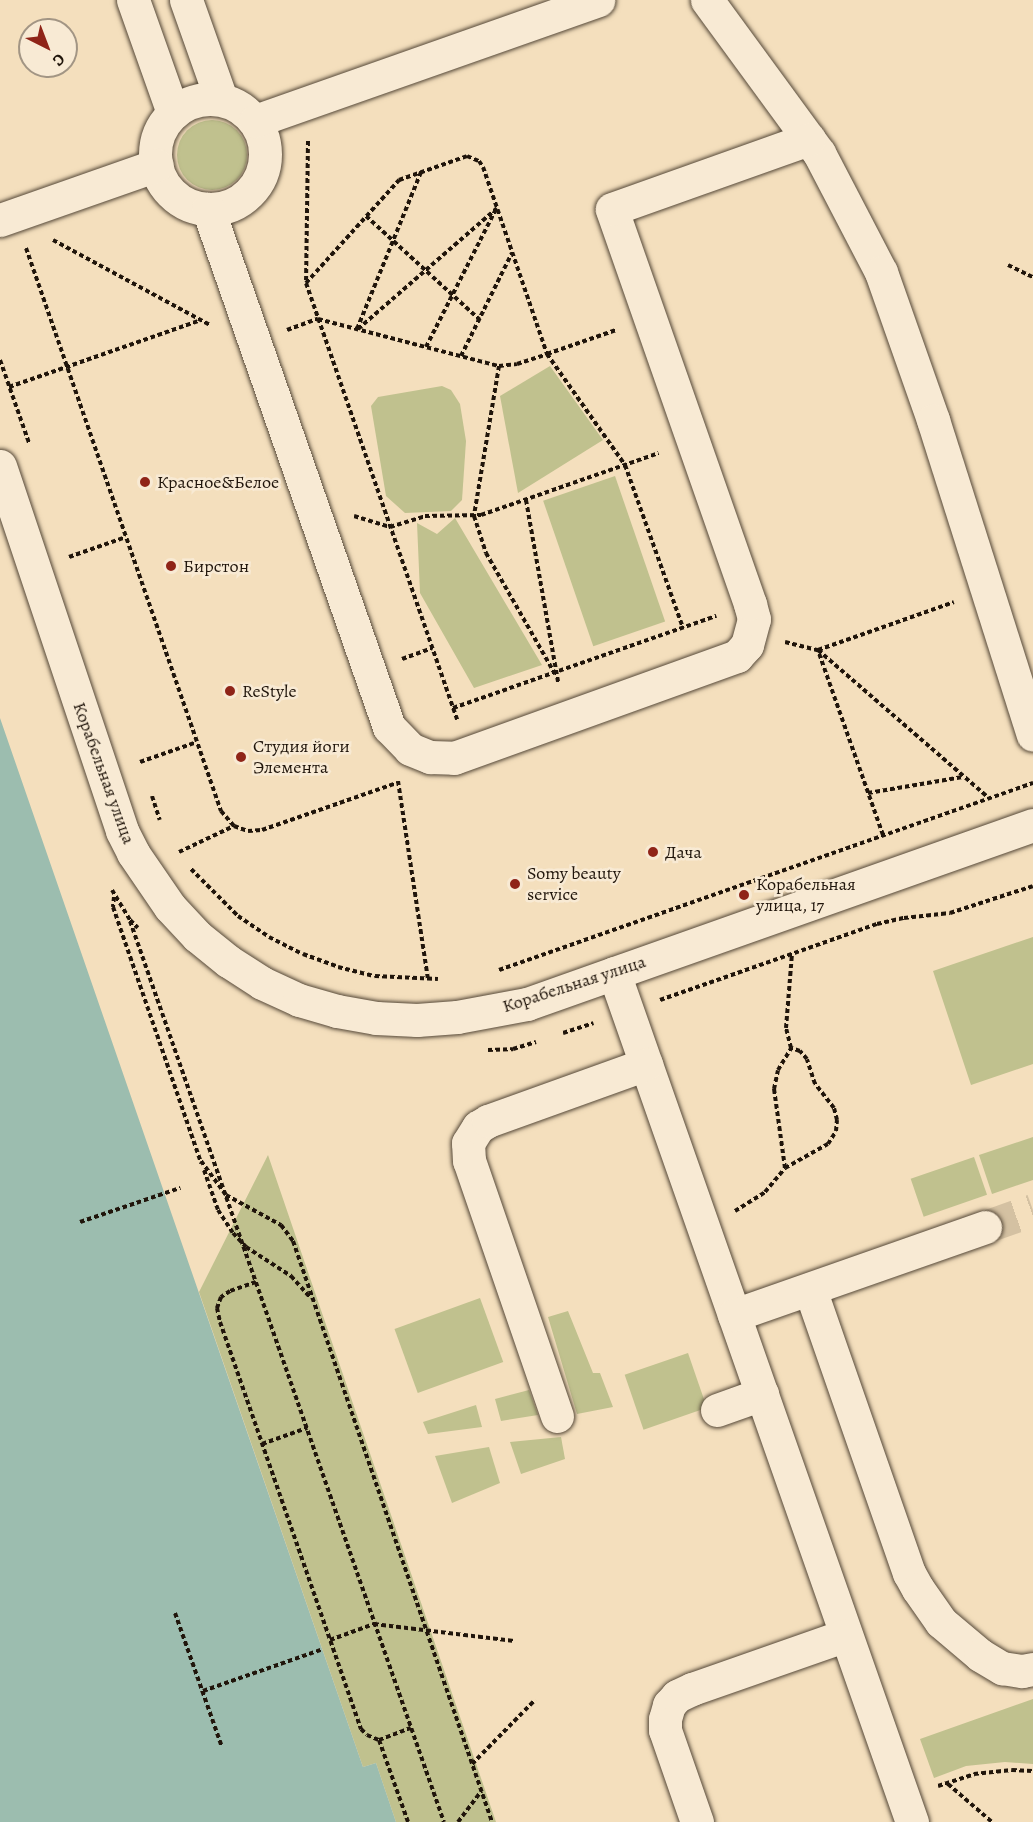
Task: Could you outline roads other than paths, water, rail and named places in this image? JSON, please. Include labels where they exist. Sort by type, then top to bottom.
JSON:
[{"type":"street","points":[[133,0],[173,113]]},
{"type":"street","points":[[186,0],[221,99]]},
{"type":"street","points":[[255,121],[597,0]]},
{"type":"street","points":[[707,0],[819,153],[881,272],[933,420],[1033,735]]},
{"type":"street","points":[[204,99],[221,99],[240,107],[255,121],[263,136],[266,154],[262,172],[254,187],[241,199],[225,207],[208,209],[176,197],[162,180],[156,165],[158,137],[173,113],[187,103],[204,99]]},
{"type":"street","points":[[208,209],[389,727],[410,749],[430,757],[454,758],[737,656],[752,634],[754,619],[750,604],[612,209],[809,139]]},
{"type":"street","points":[[7,217],[156,165]]},
{"type":"street","name":"Корабельная улица","points":[[0,466],[122,831],[146,875],[170,907],[197,936],[228,962],[299,1000],[337,1011],[376,1018],[417,1020],[468,1015],[527,1004],[1033,825]]},
{"type":"street","points":[[614,973],[912,1822]]},
{"type":"street","points":[[557,1416],[469,1161],[468,1143],[478,1128],[488,1121],[646,1064]]},
{"type":"street","points":[[734,1315],[985,1227]]},
{"type":"street","points":[[810,1289],[909,1573],[918,1589],[941,1622],[980,1655],[1002,1668],[1022,1671],[1033,1669]]},
{"type":"street","points":[[713,1399],[758,1383]]},
{"type":"street","points":[[697,1822],[665,1730],[669,1705],[677,1696],[692,1689],[846,1635]]},
{"type":"tunnel","points":[[985,1227],[1033,1210]]},
{"type":"place","name":"Красное&Белое","points":[[145,482]]},
{"type":"place","name":"Бирстон","points":[[171,566]]},
{"type":"place","name":"ReStyle","points":[[230,691]]},
{"type":"place","name":"Студия йоги Элемента","points":[[241,757]]},
{"type":"place","name":"Дача","points":[[653,852]]},
{"type":"place","name":"Somy beauty service","points":[[515,884]]},
{"type":"place","name":"Корабельная улица, 17","points":[[744,895]]}]
